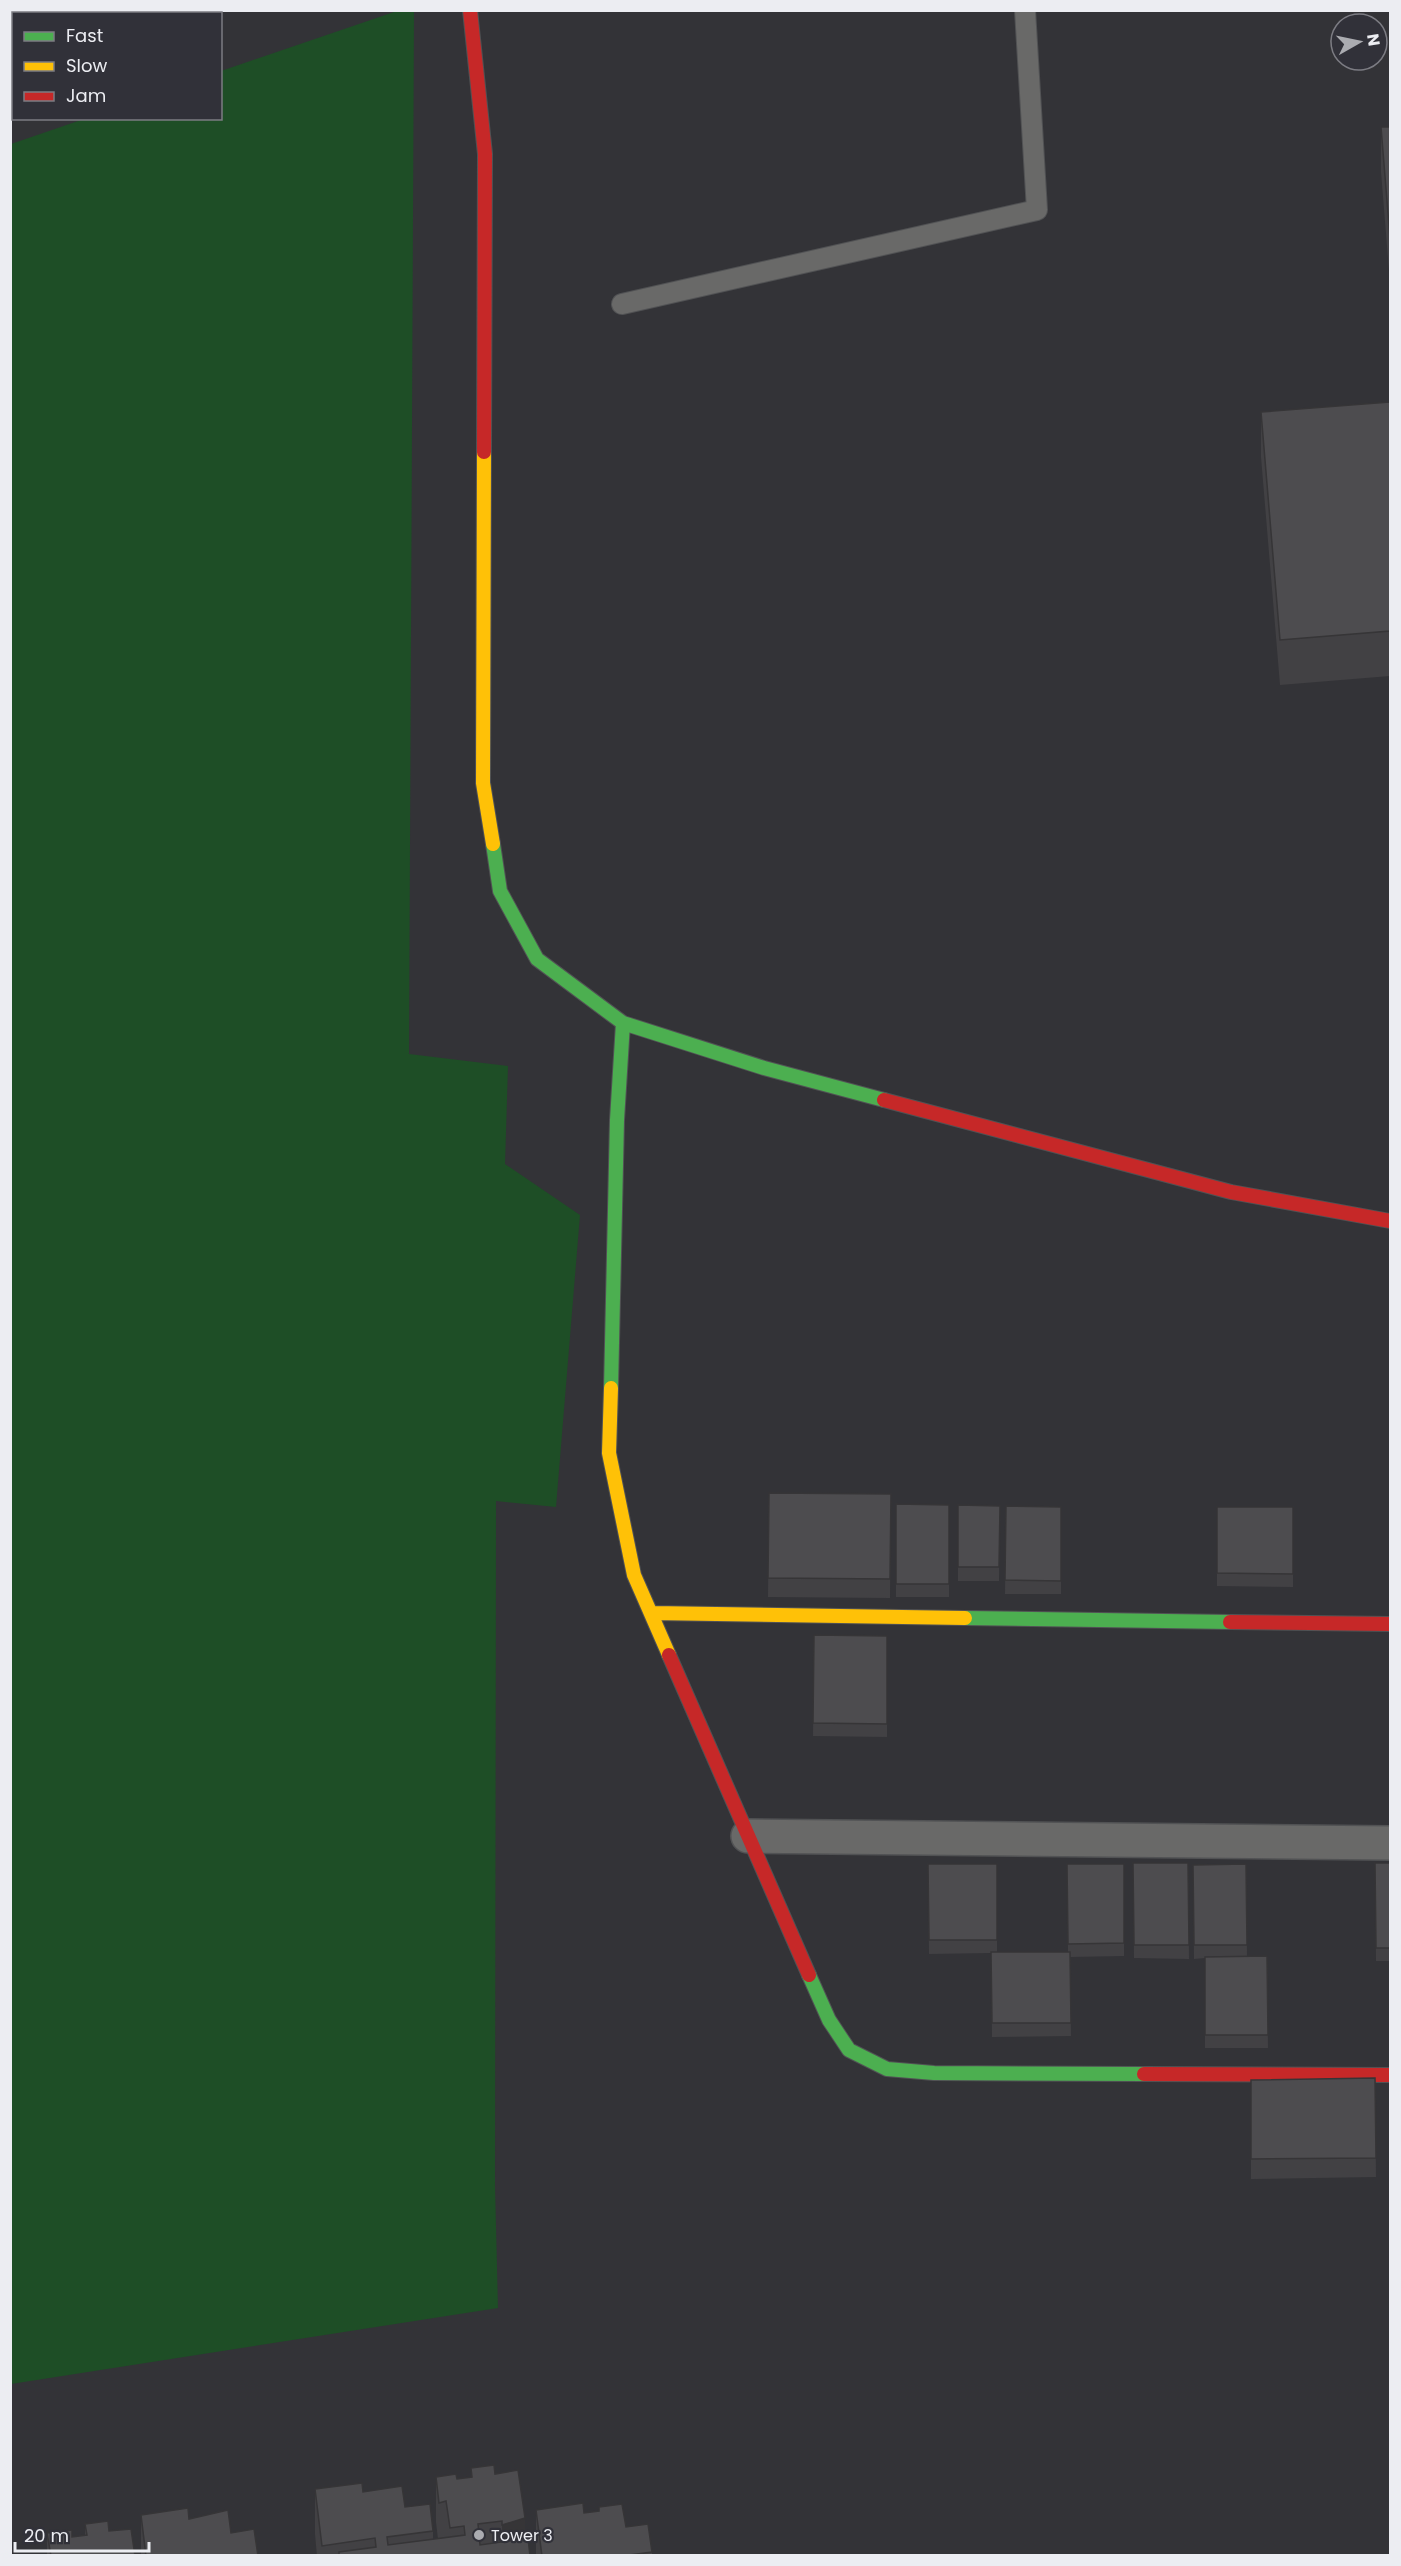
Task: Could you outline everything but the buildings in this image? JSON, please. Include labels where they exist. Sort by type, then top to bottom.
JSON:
[{"type":"street","points":[[470,10],[485,154],[483,783],[500,891],[537,959],[623,1023],[764,1068],[1231,1192],[1390,1221]]},
{"type":"street","points":[[623,1023],[617,1120],[609,1453],[634,1575],[829,2020],[849,2050],[887,2069],[945,2073],[1390,2074]]},
{"type":"street","points":[[652,1613],[1390,1624]]},
{"type":"street","points":[[748,1836],[1390,1843]]},
{"type":"lane","points":[[622,304],[1037,210],[1025,10]]},
{"type":"green space","points":[[397,11],[414,11],[409,1054],[508,1066],[505,1164],[580,1215],[556,1507],[496,1501],[495,2186],[498,2308],[11,2384],[11,144],[81,120],[222,120],[222,71]]},
{"type":"traffic: fast","points":[[184,12],[189,10]]},
{"type":"traffic: fast","points":[[493,844],[500,891],[537,959],[623,1023],[764,1068],[884,1100]]},
{"type":"traffic: fast","points":[[611,1388],[617,1120],[623,1023]]},
{"type":"traffic: fast","points":[[965,1618],[1230,1622]]},
{"type":"traffic: fast","points":[[809,1975],[829,2020],[849,2050],[887,2069],[934,2073],[1144,2074]]},
{"type":"traffic: slow","points":[[484,452],[483,783],[493,844]]},
{"type":"traffic: slow","points":[[611,1388],[609,1453],[634,1575],[669,1655]]},
{"type":"traffic: slow","points":[[652,1613],[965,1618]]},
{"type":"traffic: jam","points":[[470,10],[485,154],[484,452]]},
{"type":"traffic: jam","points":[[884,1100],[1231,1192],[1390,1221]]},
{"type":"traffic: jam","points":[[1230,1622],[1390,1624]]},
{"type":"traffic: jam","points":[[669,1655],[809,1975]]},
{"type":"traffic: jam","points":[[1144,2074],[1390,2075]]},
{"type":"place","name":"Tower 3","points":[[479,2535]]}]
